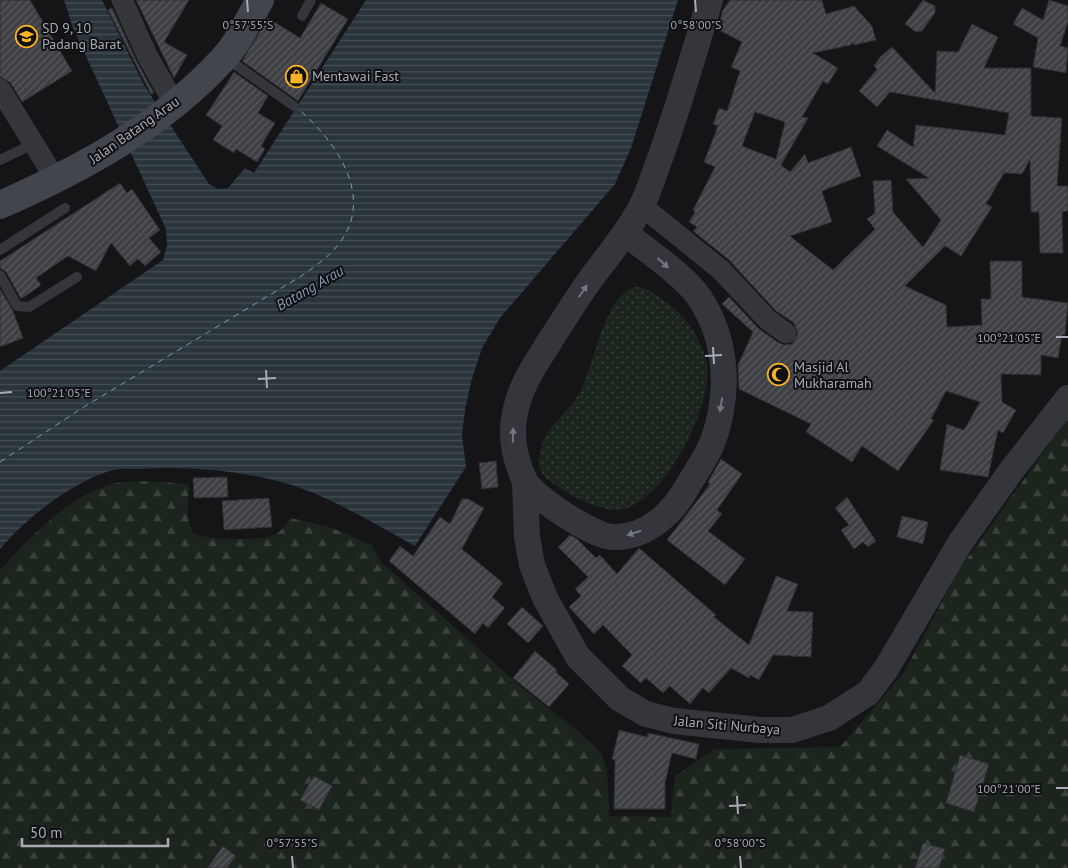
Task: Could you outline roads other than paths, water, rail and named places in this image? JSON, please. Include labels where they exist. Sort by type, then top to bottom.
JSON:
[{"type":"main road","name":"Jalan Batang Arau","points":[[0,205],[56,180],[102,155],[173,107],[225,57],[260,0]]},
{"type":"street","points":[[122,0],[173,107]]},
{"type":"street","name":"Jalan Siti Nurbaya","points":[[710,0],[676,116],[642,206],[584,288],[521,389],[514,416],[513,444],[525,482],[527,537],[532,565],[545,598],[578,657],[620,699],[646,714],[674,721],[760,730],[792,730],[829,718],[868,693],[886,669],[960,543],[1011,471],[1068,398]]},
{"type":"street","points":[[0,89],[35,143],[56,180]]},
{"type":"street","points":[[642,206],[721,270],[768,320],[786,333]]},
{"type":"street","points":[[525,482],[549,503],[596,533],[614,537],[635,534],[660,522],[685,491],[712,442],[721,408],[725,379],[722,349],[711,318],[698,296],[659,259],[624,233]]},
{"type":"lane","points":[[302,16],[311,0]]},
{"type":"lane","points":[[225,57],[294,106]]},
{"type":"lane","points":[[0,160],[35,143]]},
{"type":"lane","points":[[0,250],[65,208]]},
{"type":"lane","points":[[0,275],[17,306],[24,307],[29,307],[77,277]]},
{"type":"water","name":"Batang Arau","points":[[64,0],[102,0],[144,85],[209,184],[218,189],[228,188],[245,168],[254,173],[366,0],[678,0],[631,148],[615,184],[500,318],[482,348],[471,382],[465,410],[462,434],[466,467],[415,546],[338,504],[292,485],[249,475],[204,469],[161,468],[113,470],[82,482],[36,513],[0,549],[0,371],[163,260],[167,246],[166,229],[73,28]]},
{"type":"place","name":"SD 9, 10 Padang Barat","points":[[26,36]]},
{"type":"place","name":"Mentawai Fast","points":[[296,76]]},
{"type":"place","name":"Masjid Al Mukharamah","points":[[778,375]]}]
